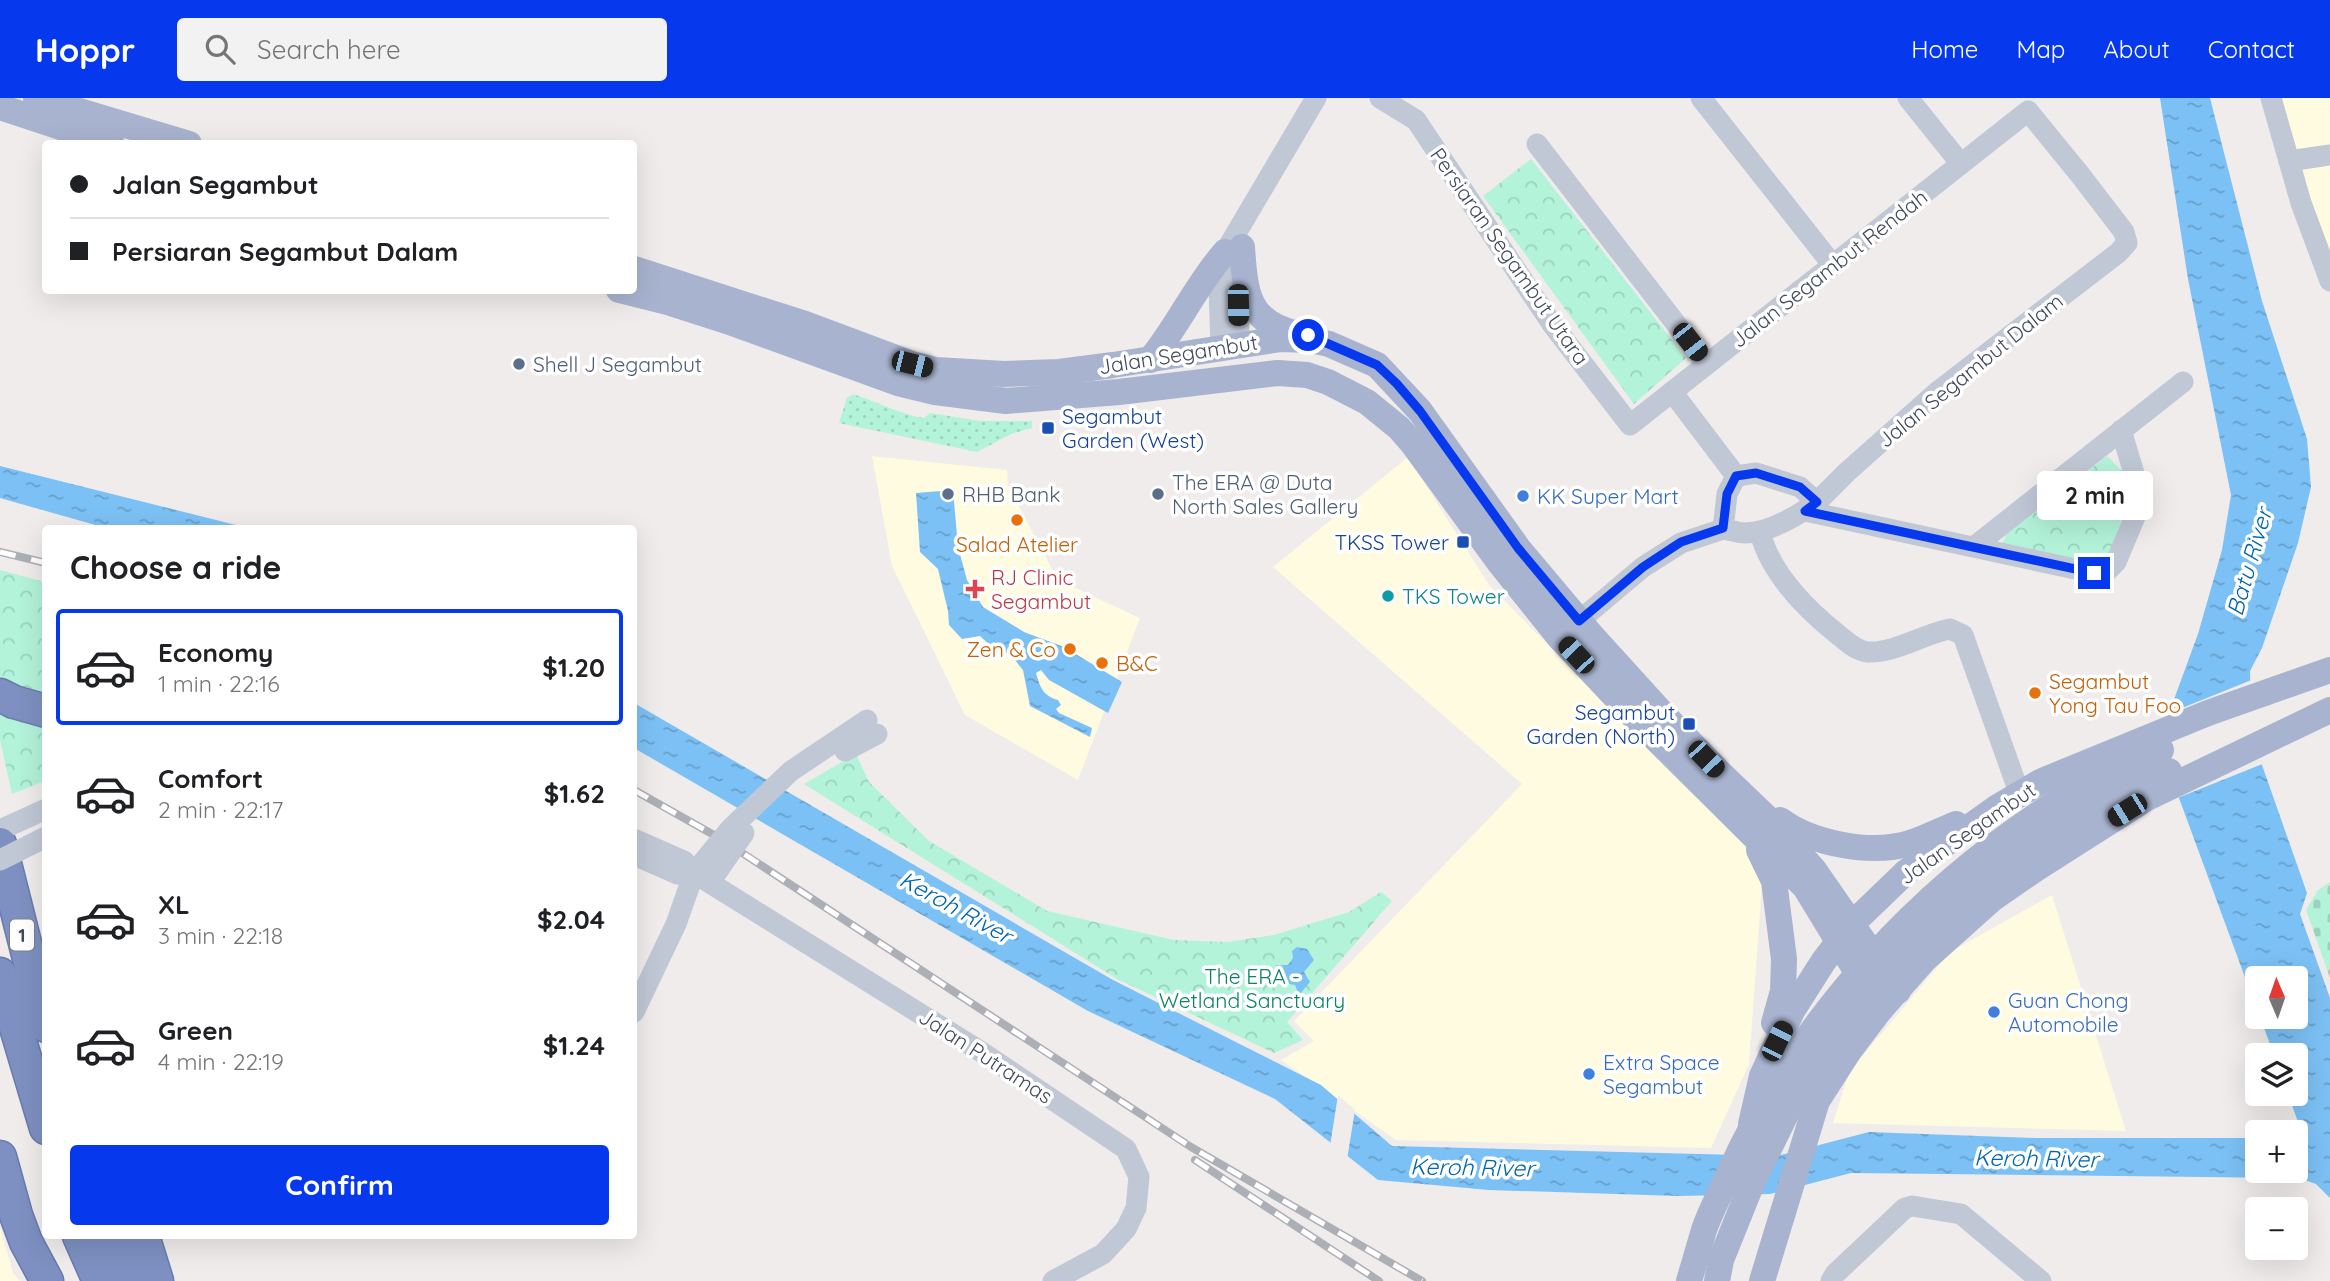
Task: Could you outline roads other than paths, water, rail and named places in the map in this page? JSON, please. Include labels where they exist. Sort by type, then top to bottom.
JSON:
[{"type":"highway","points":[[0,695],[42,710]]},
{"type":"highway","name":"1","points":[[0,844],[42,1010]]},
{"type":"highway","name":"1","points":[[0,974],[42,1115]]},
{"type":"highway","points":[[0,1157],[26,1242],[47,1281]]},
{"type":"highway","points":[[80,1239],[99,1281]]},
{"type":"highway","points":[[113,1239],[133,1281]]},
{"type":"highway","points":[[144,1239],[158,1281]]},
{"type":"main road","points":[[36,98],[176,140]]},
{"type":"main road","points":[[0,107],[100,140]]},
{"type":"main road","points":[[1238,245],[1250,303],[1258,313],[1269,324],[1284,331],[1308,335],[1329,344]]},
{"type":"main road","points":[[1150,360],[1165,342],[1210,269],[1238,245]]},
{"type":"main road","name":"Jalan Segambut","points":[[637,270],[936,370],[1004,374],[1045,372],[1230,349],[1281,339],[1311,340],[1329,344],[1377,365],[1420,411],[1518,548],[1744,812]]},
{"type":"main road","name":"Jalan Segambut","points":[[635,294],[727,321],[898,383],[935,392],[1006,401],[1192,385],[1278,373],[1307,375],[1367,402],[1406,436],[1499,562],[1560,638],[1640,724],[1744,812],[1771,822],[1814,870],[1880,1010]]},
{"type":"main road","points":[[964,394],[1087,387],[1186,374],[1208,369],[1230,349],[1247,360],[1299,360],[1343,373],[1370,388],[1404,417],[1442,484]]},
{"type":"main road","name":"Jalan Segambut","points":[[1725,1281],[1731,1222],[1760,1088],[1792,1010],[1845,933],[1906,872],[1996,808],[2015,784],[2042,781],[2133,742],[2330,670]]},
{"type":"main road","points":[[1689,1281],[1705,1227],[1742,1145],[1779,1080],[1834,1002],[1905,922],[1989,848],[2076,790],[2330,677]]},
{"type":"main road","points":[[1762,1281],[1817,1101],[1827,1082],[1880,1010],[1925,959],[1992,900],[2147,798],[2330,708]]},
{"type":"main road","points":[[1717,1281],[1721,1259],[1740,1210],[1788,1110],[1848,1014],[1920,935],[2005,862],[2075,818],[2169,771],[2330,708]]},
{"type":"main road","points":[[1744,812],[1808,836],[1838,843],[1882,848],[1909,843],[1996,808]]},
{"type":"main road","points":[[1744,812],[1774,881],[1784,959],[1783,991],[1765,1052],[1760,1088]]},
{"type":"main road","name":"Jalan Segambut","points":[[1845,933],[1898,991]]},
{"type":"street","points":[[1230,349],[1238,279],[1238,245],[1265,184],[1316,98]]},
{"type":"street","name":"Persiaran Segambut Utara","points":[[1380,98],[1416,120],[1552,324],[1630,425]]},
{"type":"street","points":[[1701,98],[1832,264]]},
{"type":"street","points":[[1909,98],[1961,164]]},
{"type":"street","points":[[2271,98],[2301,203],[2324,249],[2330,281]]},
{"type":"street","name":"Jalan Segambut Rendah","points":[[1630,425],[2028,111],[2124,232],[2127,243]]},
{"type":"street","points":[[1537,144],[1707,364]]},
{"type":"street","points":[[2289,161],[2330,155]]},
{"type":"street","name":"Jalan Segambut Dalam","points":[[1760,532],[1811,507],[1937,392],[2118,253],[2127,243]]},
{"type":"street","points":[[1975,546],[2183,382]]},
{"type":"street","points":[[1673,393],[1736,476]]},
{"type":"street","points":[[1736,476],[1756,473],[1800,487],[1811,507],[2094,573],[2107,571],[2116,562],[2142,499],[2121,430]]},
{"type":"street","points":[[1723,528],[1727,494],[1736,476]]},
{"type":"street","points":[[1579,621],[1643,567],[1681,542],[1723,528],[1742,533],[1760,532],[1763,544],[1796,596],[1811,613],[1856,649],[1866,652],[1882,650],[1950,629],[1963,635],[2015,784]]},
{"type":"street","points":[[637,1006],[676,924],[731,828],[791,771],[872,727]]},
{"type":"street","points":[[0,830],[42,811]]},
{"type":"street","points":[[0,860],[42,839]]},
{"type":"street","name":"Jalan Putramas","points":[[637,840],[684,861],[702,878],[980,1051],[1126,1149],[1139,1177],[1136,1208],[1126,1229],[1103,1254],[1053,1281]]},
{"type":"street","points":[[637,856],[677,874],[702,878]]},
{"type":"street","points":[[1831,1281],[1835,1274],[1905,1208],[1912,1206],[1961,1214],[2040,1281]]},
{"type":"water","name":"Batu River","points":[[2160,98],[2210,98],[2262,301],[2307,439],[2311,487],[2298,543],[2262,648],[2250,671],[2251,717],[2262,765],[2307,893],[2300,914],[2330,998],[2330,1198],[2316,1184],[2308,1181],[2308,1120],[2297,1120],[2292,1106],[2308,1106],[2308,1043],[2270,1043],[2264,1029],[2308,1029],[2308,966],[2245,966],[2245,977],[2179,798],[2167,732],[2173,702],[2198,634],[2222,550],[2231,495],[2188,279]]},
{"type":"water","points":[[0,466],[236,525],[95,525],[0,498]]},
{"type":"water","points":[[953,490],[958,547],[967,580],[983,607],[1024,632],[1064,647],[1122,682],[1108,713],[1049,680],[1041,670],[1036,673],[1043,690],[1061,705],[1056,709],[1059,713],[1092,728],[1090,737],[1030,706],[1023,670],[1010,654],[995,650],[980,636],[962,639],[949,625],[938,569],[920,552],[916,493]]},
{"type":"water","name":"Keroh River","points":[[637,705],[1113,980],[1321,1085],[1392,1146],[1777,1156],[1869,1132],[2036,1138],[2245,1138],[2245,1177],[1851,1173],[1770,1194],[1678,1196],[1489,1190],[1378,1180],[1275,1099],[1088,1011],[637,750]]},
{"type":"water","points":[[1297,947],[1307,949],[1314,960],[1304,972],[1310,982],[1299,995],[1295,985],[1283,983],[1276,974],[1276,965],[1288,965],[1293,958],[1292,951]]},
{"type":"railway","points":[[0,552],[42,562]]},
{"type":"railway","points":[[637,792],[721,839],[1191,1147],[1422,1281]]},
{"type":"railway","points":[[1195,1160],[1379,1281]]},
{"type":"place","name":"Shell J Segambut","points":[[519,364]]},
{"type":"place","name":"Segambut Garden (West)","points":[[1048,428]]},
{"type":"place","name":"RHB Bank","points":[[948,494]]},
{"type":"place","name":"The ERA @ Duta North Sales Gallery","points":[[1158,494]]},
{"type":"place","name":"KK Super Mart","points":[[1523,496]]},
{"type":"place","name":"Salad Atelier","points":[[1017,520]]},
{"type":"place","name":"TKSS Tower","points":[[1463,542]]},
{"type":"place","name":"RJ Clinic Segambut","points":[[975,589]]},
{"type":"place","name":"TKS Tower","points":[[1388,596]]},
{"type":"place","name":"Zen & Co","points":[[1070,649]]},
{"type":"place","name":"B&C","points":[[1102,663]]},
{"type":"place","name":"Segambut Yong Tau Foo","points":[[2035,693]]},
{"type":"place","name":"Segambut Garden (North)","points":[[1689,724]]},
{"type":"place","name":"Guan Chong Automobile","points":[[1994,1012]]},
{"type":"place","name":"Extra Space Segambut","points":[[1589,1074]]},
{"type":"park label","name":"The ERA - Wetland Sanctuary","points":[[1252,988]]}]
